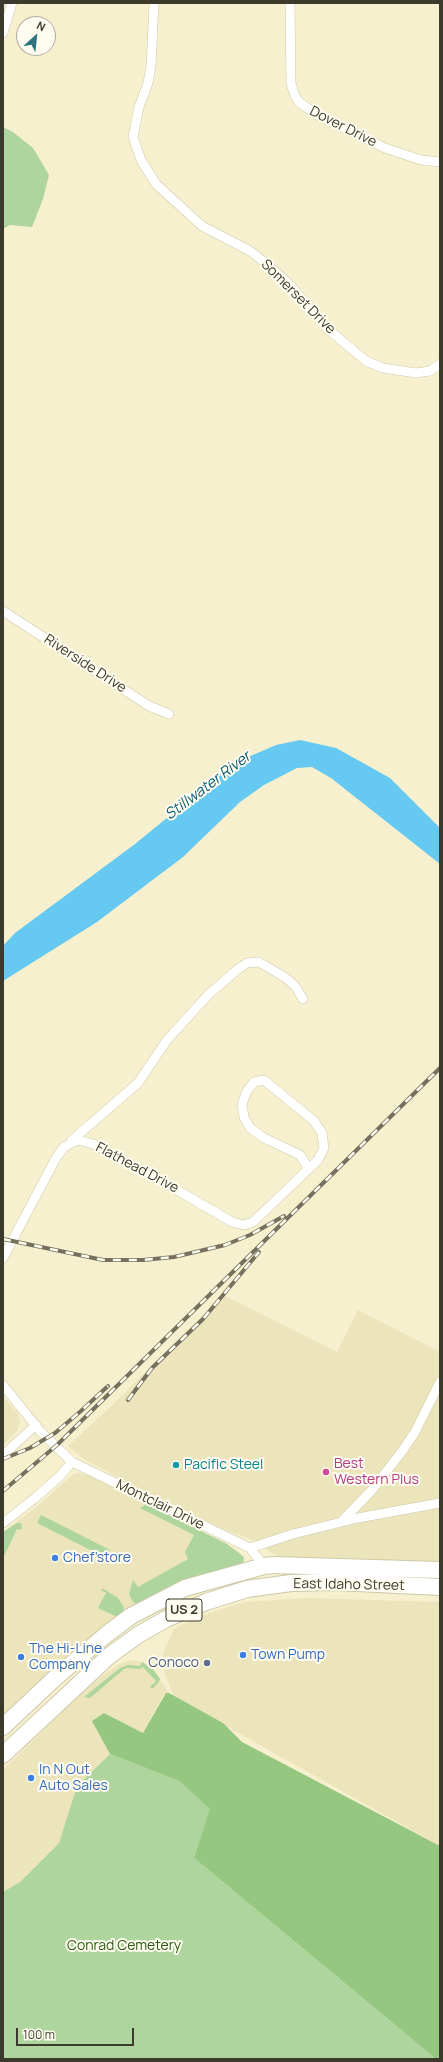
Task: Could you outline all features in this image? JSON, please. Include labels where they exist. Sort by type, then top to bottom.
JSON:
[{"type":"highway","name":"East Idaho Street","points":[[3,1727],[55,1678],[131,1616],[186,1588],[264,1566],[295,1564],[440,1570]]},
{"type":"highway","name":"East Idaho Street","points":[[3,1755],[109,1656],[146,1630],[175,1614],[206,1602],[247,1589],[291,1583],[336,1582],[440,1587]]},
{"type":"street","points":[[3,33],[12,3]]},
{"type":"street","name":"Somerset Drive","points":[[154,3],[151,66],[148,83],[139,107],[133,137],[141,160],[156,184],[178,207],[202,226],[250,251],[268,264],[289,284],[329,330],[366,361],[383,368],[416,373],[430,371],[440,364]]},
{"type":"street","name":"Dover Drive","points":[[290,3],[291,83],[295,96],[299,102],[317,114],[385,148],[421,160],[440,162]]},
{"type":"street","name":"Riverside Drive","points":[[3,611],[149,706],[169,714]]},
{"type":"street","points":[[3,1258],[64,1147],[138,1083],[167,1040],[208,995],[238,969],[247,963],[258,962],[272,968],[295,986],[303,999]]},
{"type":"street","name":"Flathead Drive","points":[[64,1147],[78,1140],[93,1144],[172,1186],[232,1222],[244,1225],[253,1222],[309,1169],[318,1160],[324,1148],[322,1133],[314,1121],[264,1080],[254,1082],[247,1091],[242,1104],[244,1117],[250,1128],[264,1138],[300,1155],[309,1169]]},
{"type":"street","points":[[334,1526],[353,1512],[403,1450],[415,1432],[440,1382]]},
{"type":"street","points":[[3,1385],[36,1425],[63,1455],[72,1462],[60,1476],[3,1523]]},
{"type":"street","points":[[3,1455],[36,1425]]},
{"type":"street","name":"Montclair Drive","points":[[72,1462],[250,1548],[264,1566]]},
{"type":"street","points":[[250,1548],[293,1534],[334,1526],[389,1512],[440,1503]]},
{"type":"shaded area","points":[[223,1295],[337,1352],[358,1310],[440,1352],[440,1564],[279,1557],[246,1537],[227,1531],[119,1478],[82,1458],[68,1446],[110,1407]]},
{"type":"shaded area","points":[[3,1396],[18,1414],[20,1422],[17,1431],[3,1445]]},
{"type":"shaded area","points":[[77,1473],[90,1475],[227,1544],[240,1553],[245,1561],[123,1614],[97,1632],[3,1720],[3,1532],[39,1505],[72,1475]]},
{"type":"shaded area","points":[[307,1598],[440,1602],[440,1846],[174,1697],[164,1671],[163,1653],[174,1629],[192,1619],[243,1602]]},
{"type":"shaded area","points":[[131,1660],[142,1662],[153,1669],[169,1693],[163,1696],[143,1733],[104,1713],[93,1721],[110,1754],[77,1786],[59,1843],[20,1882],[3,1892],[3,1770],[84,1690],[117,1665]]},
{"type":"green space","points":[[3,127],[13,132],[33,148],[49,175],[43,199],[32,227],[10,225],[3,229]]},
{"type":"green space","points":[[146,1504],[227,1544],[244,1557],[243,1563],[138,1604],[133,1602],[129,1594],[133,1580],[138,1587],[188,1559],[185,1552],[194,1535],[140,1508]]},
{"type":"green space","points":[[41,1515],[110,1550],[106,1558],[37,1523]]},
{"type":"green space","points":[[17,1523],[21,1523],[22,1528],[21,1530],[17,1529],[3,1558],[3,1532]]},
{"type":"green space","points":[[102,1588],[118,1598],[124,1608],[122,1614],[115,1616],[98,1608],[106,1593],[101,1590]]},
{"type":"green space","points":[[142,1662],[153,1669],[160,1679],[152,1689],[150,1687],[156,1681],[143,1667],[140,1669],[127,1668],[90,1698],[84,1697],[120,1668],[128,1665],[140,1666]]},
{"type":"green space","points":[[166,1693],[169,1693],[223,1723],[242,1742],[440,1846],[440,2059],[436,2059],[194,1858],[210,1809],[179,1781],[110,1754],[92,1721],[104,1713],[143,1733]]},
{"type":"green space","name":"Conrad Cemetery","points":[[110,1754],[179,1781],[211,1809],[194,1858],[436,2059],[3,2059],[3,1892],[20,1882],[59,1843],[77,1786]]},
{"type":"water","name":"Stillwater River","points":[[300,740],[336,748],[390,778],[440,828],[440,864],[331,778],[312,767],[297,768],[264,785],[240,802],[183,857],[97,922],[3,981],[3,946],[15,933],[135,844],[234,763],[276,745]]},
{"type":"railway","points":[[3,1491],[57,1445],[440,1068]]},
{"type":"railway","points":[[3,1239],[103,1260],[143,1260],[174,1257],[225,1245],[250,1235],[284,1216]]},
{"type":"railway","points":[[128,1400],[152,1368],[203,1319],[259,1252]]},
{"type":"railway","points":[[3,1459],[30,1448],[55,1433],[108,1386]]},
{"type":"place","name":"Pacific Steel","points":[[176,1465]]},
{"type":"place","name":"Best Western Plus","points":[[326,1472]]},
{"type":"place","name":"Chef'store","points":[[55,1558]]},
{"type":"place","name":"Town Pump","points":[[243,1655]]},
{"type":"place","name":"The Hi-Line Company","points":[[21,1657]]},
{"type":"place","name":"Conoco","points":[[207,1663]]},
{"type":"place","name":"In N Out Auto Sales","points":[[31,1778]]}]
